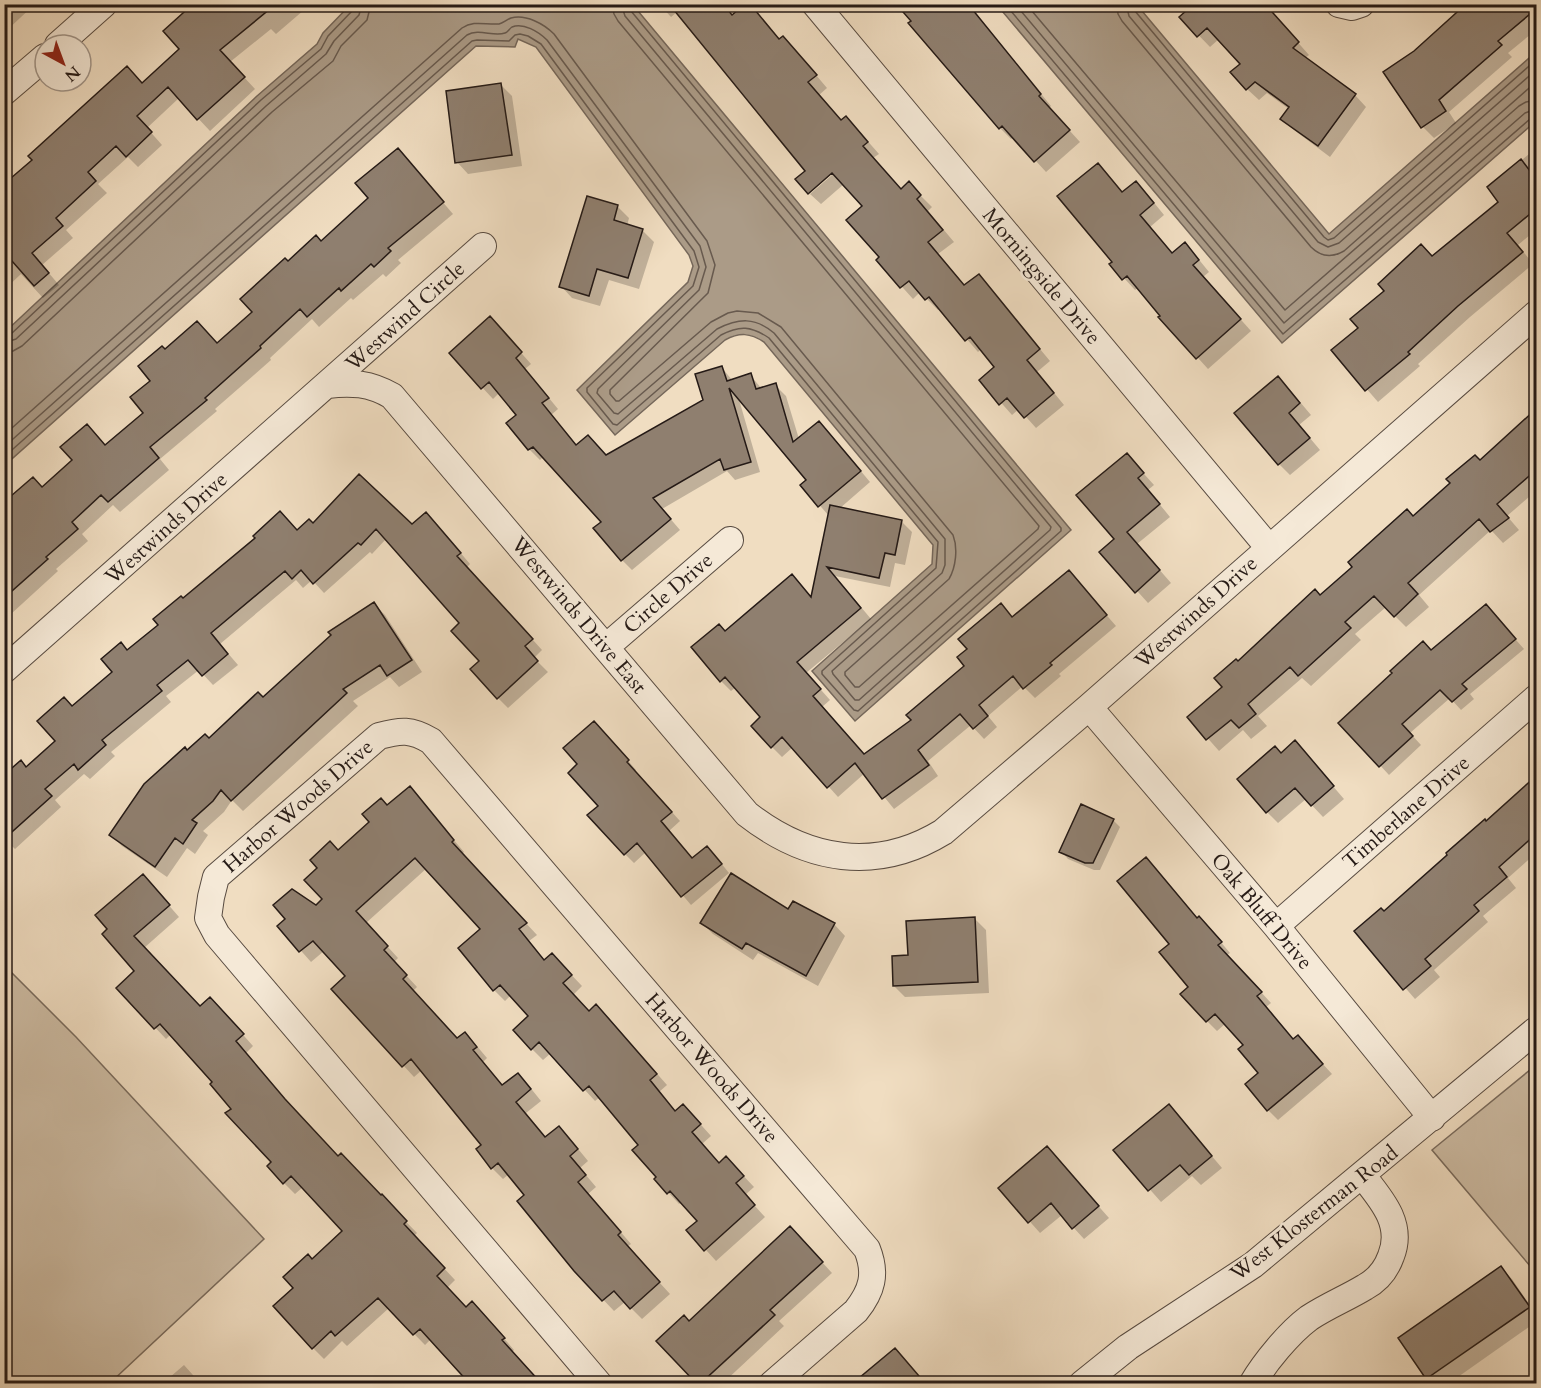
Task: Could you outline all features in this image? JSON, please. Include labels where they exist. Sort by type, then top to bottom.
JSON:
[{"type":"street","points":[[71,33],[104,4]]},
{"type":"street","name":"Morningside Drive","points":[[814,4],[1269,548]]},
{"type":"street","points":[[1339,4],[1352,7],[1361,4]]},
{"type":"street","points":[[4,92],[33,67]]},
{"type":"street","name":"Westwind Circle","points":[[327,385],[483,246]]},
{"type":"street","name":"Westwinds Drive","points":[[831,855],[860,858],[874,856],[924,844],[943,832],[1089,707],[1536,314]]},
{"type":"street","name":"Westwinds Drive East","points":[[327,385],[347,382],[362,383],[379,388],[392,396],[747,814],[770,832],[831,855]]},
{"type":"street","name":"Westwinds Drive","points":[[4,670],[327,385]]},
{"type":"street","name":"Circle Drive","points":[[606,646],[730,540]]},
{"type":"street","name":"Timberlane Drive","points":[[1276,926],[1536,698]]},
{"type":"street","name":"Oak Bluff Drive","points":[[1089,707],[1276,926],[1432,1118]]},
{"type":"street","name":"Harbor Woods Drive","points":[[599,1383],[217,935],[208,918],[216,877],[379,736],[396,731],[416,732],[430,741],[867,1249],[872,1263],[872,1278],[867,1297],[856,1311],[772,1383]]},
{"type":"street","name":"West Klosterman Road","points":[[1082,1383],[1128,1347],[1253,1265],[1536,1030]]},
{"type":"street","points":[[1252,1383],[1299,1326],[1318,1312],[1367,1287],[1380,1277],[1389,1262],[1396,1239],[1394,1225],[1379,1197],[1362,1175]]},
{"type":"shaded area","points":[[5,966],[76,1037],[264,1239],[110,1383],[5,1383]]},
{"type":"shaded area","points":[[1536,1065],[1536,1273],[1432,1150]]},
{"type":"water","points":[[351,4],[633,5],[1071,530],[855,721],[812,671],[932,564],[933,545],[764,342],[754,337],[740,335],[725,340],[615,435],[577,390],[688,282],[693,266],[689,255],[536,47],[518,39],[515,47],[476,46],[5,465],[5,332],[257,96],[317,44],[323,33]]},
{"type":"water","points":[[997,5],[1137,5],[1329,234],[1536,52],[1536,121],[1282,343]]},
{"type":"building","points":[[193,4],[276,4],[220,50],[245,77],[197,120],[168,87],[137,116],[152,132],[126,157],[116,146],[88,172],[96,181],[56,218],[63,226],[32,253],[49,273],[34,286],[4,252],[4,184],[32,160],[28,156],[127,66],[142,83],[179,49],[163,31]]},
{"type":"building","points":[[669,4],[723,4],[732,15],[745,4],[750,4],[779,39],[783,36],[817,75],[808,82],[841,120],[846,116],[868,142],[863,146],[901,189],[909,181],[921,195],[917,199],[943,230],[928,242],[964,285],[979,274],[1040,349],[1027,360],[1054,393],[1024,418],[1007,398],[999,405],[979,380],[994,367],[970,337],[965,341],[929,297],[925,300],[909,281],[900,288],[876,260],[879,257],[846,220],[862,206],[832,173],[808,194],[795,179],[805,171]]},
{"type":"building","points":[[896,4],[968,4],[1041,94],[1039,96],[1070,130],[1034,162],[1002,126],[999,129],[908,23],[911,21]]},
{"type":"building","points":[[1194,4],[1265,4],[1299,42],[1293,48],[1356,94],[1318,146],[1280,119],[1289,107],[1255,82],[1246,90],[1230,72],[1240,64],[1207,28],[1197,37],[1179,17]]},
{"type":"building","points":[[1466,4],[1536,4],[1536,9],[1498,41],[1502,45],[1439,100],[1446,111],[1421,128],[1383,72],[1414,51]]},
{"type":"building","points":[[501,83],[512,155],[455,163],[446,91]]},
{"type":"building","points":[[398,148],[444,202],[388,248],[391,251],[374,267],[371,264],[341,291],[339,288],[307,317],[300,309],[205,398],[207,400],[150,447],[159,458],[108,502],[101,495],[72,522],[78,529],[4,598],[4,502],[33,477],[42,487],[72,460],[60,447],[87,424],[105,445],[143,413],[130,397],[150,381],[138,366],[162,346],[165,349],[197,321],[217,343],[252,312],[240,299],[285,258],[288,261],[316,235],[321,241],[368,198],[355,183]]},
{"type":"building","points":[[1521,159],[1536,179],[1536,209],[1507,233],[1523,252],[1458,306],[1408,352],[1410,354],[1365,391],[1331,350],[1358,328],[1350,319],[1384,291],[1378,284],[1421,244],[1432,256],[1498,202],[1487,187]]},
{"type":"building","points":[[1098,163],[1122,192],[1136,181],[1154,203],[1140,215],[1172,253],[1185,242],[1199,260],[1193,265],[1241,319],[1196,359],[1158,317],[1160,316],[1127,276],[1122,280],[1109,264],[1112,262],[1057,196]]},
{"type":"building","points":[[587,196],[618,205],[614,220],[643,229],[628,278],[597,269],[589,296],[559,287]]},
{"type":"building","points":[[490,316],[522,352],[516,358],[549,398],[542,403],[576,445],[588,435],[606,455],[703,400],[695,374],[722,366],[727,381],[751,373],[756,389],[776,383],[793,442],[819,421],[861,471],[818,507],[800,485],[806,480],[729,388],[751,462],[724,470],[720,459],[653,498],[671,519],[621,561],[593,528],[601,522],[533,447],[528,450],[506,423],[516,415],[489,382],[481,389],[449,353]]},
{"type":"building","points":[[1278,376],[1300,403],[1289,413],[1310,438],[1278,465],[1234,413]]},
{"type":"building","points":[[1536,409],[1536,470],[1497,504],[1509,518],[1490,532],[1479,519],[1408,583],[1418,594],[1394,617],[1374,596],[1345,622],[1351,628],[1298,676],[1290,667],[1248,704],[1256,714],[1239,728],[1231,720],[1206,740],[1187,717],[1222,687],[1214,678],[1236,659],[1238,661],[1315,589],[1320,595],[1352,567],[1348,562],[1407,509],[1413,516],[1450,483],[1446,479],[1475,455],[1480,460]]},
{"type":"building","points":[[1127,453],[1144,473],[1138,478],[1160,504],[1127,532],[1160,570],[1135,593],[1099,552],[1114,539],[1076,495]]},
{"type":"building","points":[[359,474],[412,524],[426,512],[461,553],[457,556],[533,639],[525,646],[538,661],[497,699],[470,669],[479,661],[451,631],[459,623],[376,529],[361,545],[358,543],[313,584],[301,570],[292,579],[285,571],[211,633],[228,654],[202,676],[188,660],[157,685],[162,691],[102,740],[106,745],[78,770],[74,764],[45,789],[52,796],[4,839],[4,775],[21,760],[26,767],[55,741],[37,721],[64,697],[72,706],[112,672],[101,659],[121,642],[127,650],[158,625],[153,619],[181,596],[183,598],[255,538],[253,536],[280,511],[297,530],[309,519],[313,523]]},
{"type":"building","points":[[830,505],[902,520],[895,555],[885,553],[879,578],[827,567],[861,608],[797,662],[821,689],[813,696],[864,754],[911,720],[906,715],[964,666],[957,657],[967,649],[958,639],[1001,603],[1012,617],[1069,570],[1107,615],[1023,689],[1013,676],[979,705],[988,716],[973,729],[960,714],[918,750],[929,765],[882,799],[855,763],[827,788],[782,737],[771,748],[751,726],[760,717],[725,677],[720,682],[691,647],[719,624],[725,631],[792,574],[811,597]]},
{"type":"building","points":[[374,602],[412,660],[387,676],[380,665],[343,689],[347,693],[231,801],[221,790],[213,801],[192,820],[197,823],[183,844],[175,838],[155,867],[109,835],[144,784],[185,747],[187,750],[205,734],[209,738],[258,692],[263,697],[331,635],[328,632]]},
{"type":"building","points":[[1486,604],[1516,639],[1462,684],[1467,689],[1452,702],[1440,690],[1402,724],[1413,736],[1379,767],[1338,723],[1423,641],[1431,650]]},
{"type":"building","points":[[594,721],[672,812],[661,821],[692,858],[707,846],[722,864],[681,897],[637,843],[624,855],[587,815],[598,806],[568,773],[577,764],[563,748]]},
{"type":"building","points":[[1295,740],[1334,786],[1311,806],[1295,788],[1266,813],[1237,779],[1275,746],[1281,753]]},
{"type":"building","points":[[1536,776],[1536,834],[1499,867],[1507,877],[1474,905],[1479,911],[1425,959],[1431,966],[1403,990],[1354,931],[1381,908],[1384,911],[1447,855],[1446,853]]},
{"type":"building","points":[[410,786],[454,840],[452,842],[527,923],[519,929],[544,960],[552,953],[572,975],[563,983],[589,1011],[596,1004],[657,1074],[650,1080],[675,1111],[683,1104],[701,1124],[692,1132],[719,1163],[726,1156],[744,1176],[736,1183],[755,1205],[704,1251],[686,1230],[697,1221],[670,1191],[667,1194],[654,1179],[656,1177],[632,1150],[638,1145],[589,1086],[583,1091],[539,1042],[531,1050],[513,1030],[528,1016],[500,985],[493,991],[458,948],[480,929],[415,858],[356,911],[388,946],[384,950],[407,975],[403,979],[457,1038],[465,1032],[477,1047],[473,1050],[502,1085],[518,1073],[531,1089],[516,1102],[545,1137],[559,1126],[578,1149],[570,1156],[586,1175],[578,1182],[621,1232],[618,1235],[660,1282],[630,1309],[614,1291],[602,1301],[574,1271],[517,1201],[524,1195],[498,1163],[491,1169],[476,1149],[481,1145],[411,1059],[402,1067],[331,989],[345,976],[313,941],[299,952],[277,926],[285,919],[273,905],[292,889],[316,905],[322,899],[304,880],[317,868],[310,860],[330,841],[338,850],[369,822],[362,814],[381,798],[387,805]]},
{"type":"building","points":[[1081,804],[1114,819],[1093,863],[1085,863],[1059,852]]},
{"type":"building","points":[[1146,857],[1197,918],[1199,916],[1222,942],[1218,945],[1262,992],[1257,996],[1293,1039],[1298,1035],[1323,1064],[1267,1111],[1245,1084],[1258,1073],[1238,1049],[1243,1045],[1215,1014],[1206,1022],[1180,994],[1188,987],[1159,952],[1169,944],[1117,881]]},
{"type":"building","points":[[731,873],[788,909],[793,901],[835,923],[806,976],[746,943],[742,949],[700,923]]},
{"type":"building","points":[[143,874],[170,905],[134,936],[200,1006],[210,997],[244,1034],[236,1041],[285,1099],[338,1156],[341,1153],[407,1221],[404,1224],[445,1268],[437,1276],[466,1307],[472,1301],[505,1338],[502,1340],[541,1383],[469,1383],[420,1329],[413,1335],[378,1298],[335,1336],[331,1331],[312,1349],[273,1306],[293,1288],[283,1277],[308,1254],[312,1259],[342,1231],[291,1176],[283,1184],[267,1166],[271,1162],[225,1113],[231,1109],[210,1084],[212,1082],[160,1024],[154,1029],[116,988],[134,971],[102,934],[107,929],[95,915]]},
{"type":"building","points":[[975,917],[978,982],[893,986],[892,956],[908,955],[906,921]]},
{"type":"building","points":[[1169,1104],[1212,1156],[1189,1175],[1180,1165],[1148,1191],[1113,1150]]},
{"type":"building","points":[[1047,1146],[1099,1206],[1072,1229],[1051,1203],[1028,1223],[998,1188]]},
{"type":"building","points":[[790,1226],[823,1262],[770,1310],[775,1315],[701,1383],[696,1383],[656,1341],[684,1315],[689,1321]]},
{"type":"building","points":[[1501,1266],[1530,1307],[1426,1379],[1398,1338]]},
{"type":"building","points":[[895,1348],[925,1383],[853,1383]]}]
